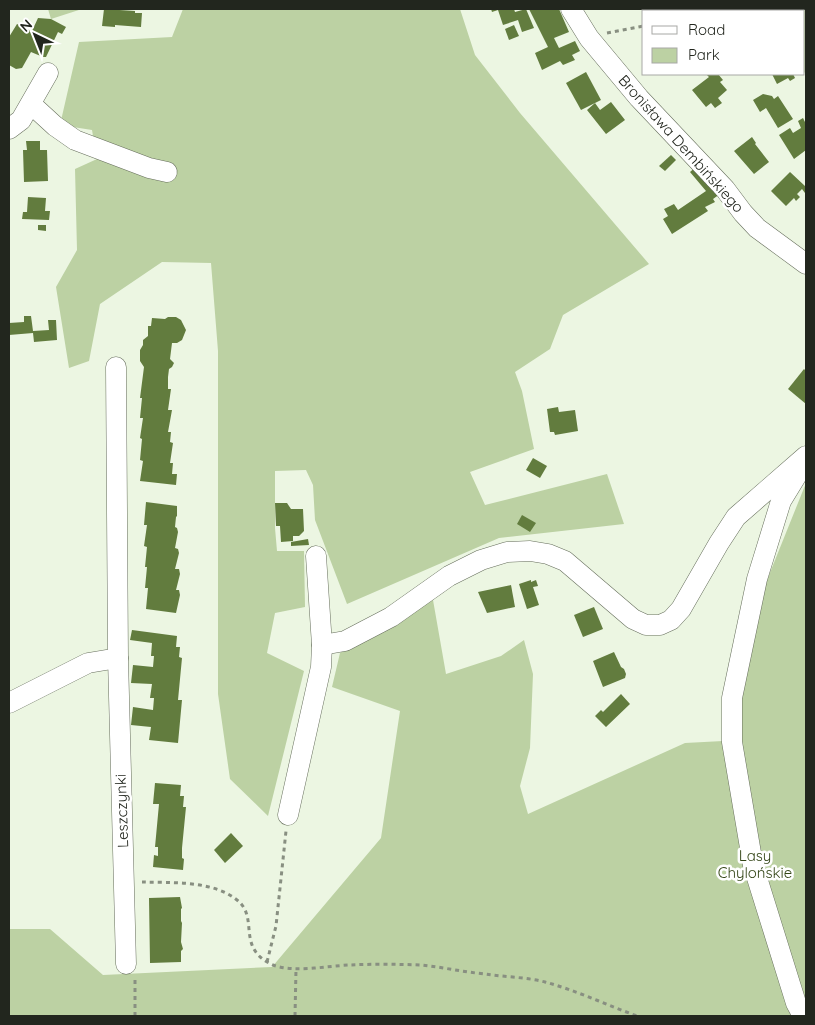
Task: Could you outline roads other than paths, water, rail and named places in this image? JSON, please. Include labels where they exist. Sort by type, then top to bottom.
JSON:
[{"type":"street","name":"Bronisława Dembińskiego","points":[[571,9],[589,38],[639,98],[725,189],[743,213],[757,228],[806,264]]},
{"type":"street","points":[[9,129],[21,120],[48,73]]},
{"type":"street","points":[[30,104],[55,126],[75,140],[149,168],[167,172]]},
{"type":"street","name":"Leszczynki","points":[[116,367],[118,658],[126,964]]},
{"type":"street","points":[[322,645],[345,641],[391,617],[449,576],[481,560],[507,552],[530,551],[548,554],[565,561],[633,620],[646,625],[660,625],[671,620],[681,609],[736,517],[806,457]]},
{"type":"street","points":[[803,1016],[796,1003],[753,866],[732,742],[732,698],[757,579],[782,501],[806,457]]},
{"type":"street","points":[[288,815],[321,667],[322,645],[316,556]]},
{"type":"street","points":[[9,703],[88,663],[118,658]]},
{"type":"park label","name":"Lasy Chylońskie","points":[[755,864]]}]
